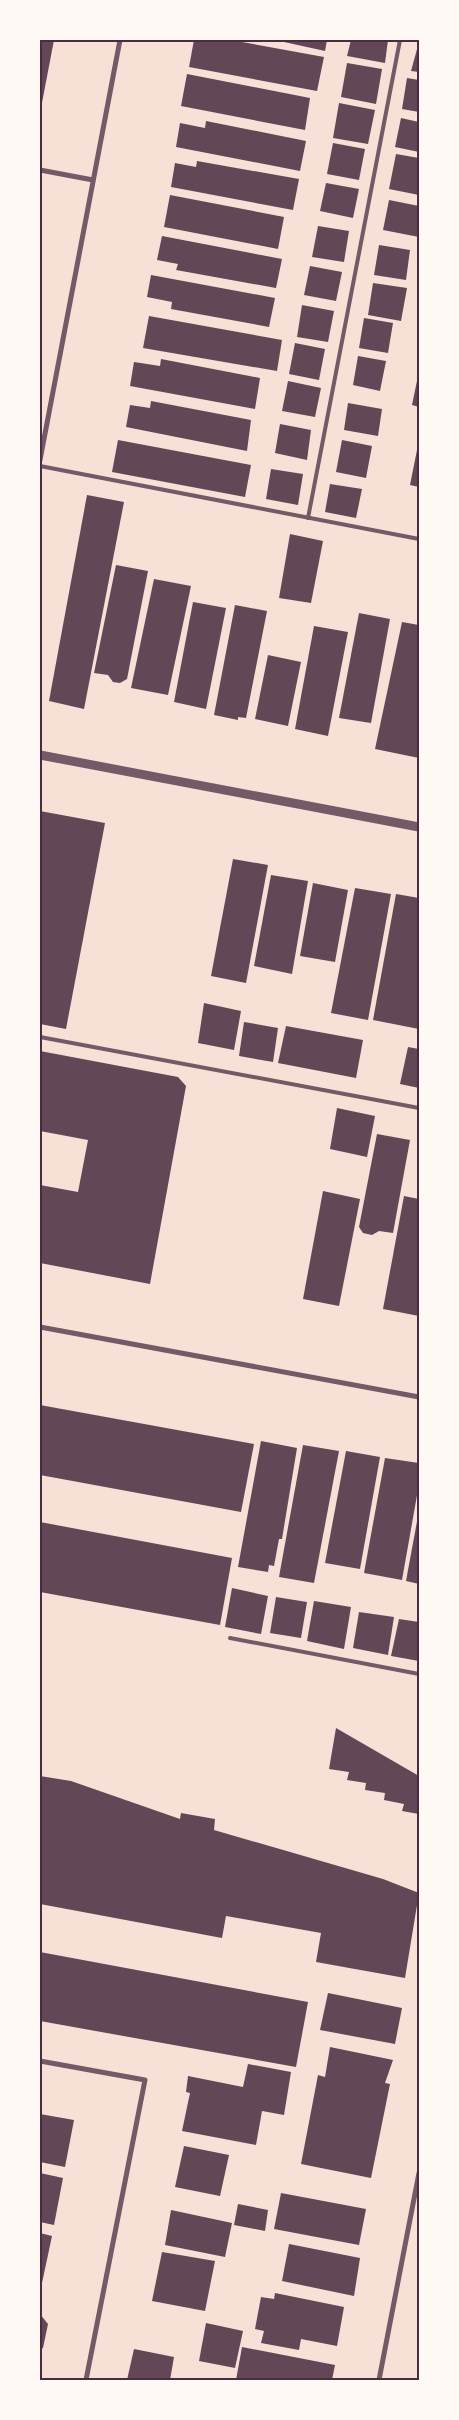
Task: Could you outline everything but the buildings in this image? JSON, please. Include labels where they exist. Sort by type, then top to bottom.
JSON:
[{"type":"street","points":[[40,460],[120,40]]},
{"type":"street","points":[[40,170],[94,180]]},
{"type":"street","points":[[40,756],[419,827]]},
{"type":"street","points":[[40,1327],[419,1396]]},
{"type":"street","points":[[40,2061],[145,2080],[86,2380]]},
{"type":"street","points":[[378,2380],[419,2173]]},
{"type":"lane","points":[[308,518],[400,40]]},
{"type":"lane","points":[[40,466],[419,539]]},
{"type":"lane","points":[[40,1037],[419,1108]]},
{"type":"lane","points":[[230,1638],[419,1674]]}]
